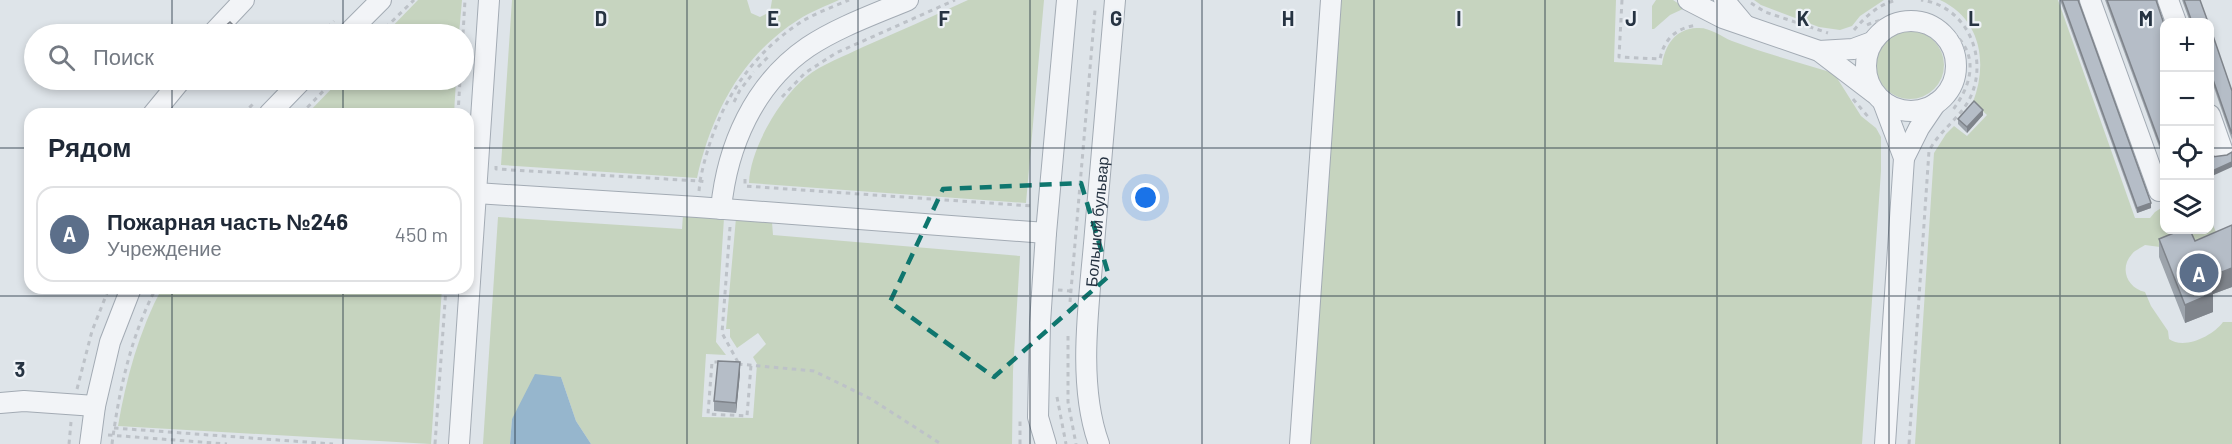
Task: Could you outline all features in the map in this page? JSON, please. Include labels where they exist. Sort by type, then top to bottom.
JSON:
[{"type":"street","points":[[221,24],[244,0]]},
{"type":"street","points":[[357,24],[381,0]]},
{"type":"street","points":[[474,223],[489,0]]},
{"type":"street","points":[[726,209],[724,184],[733,148],[751,109],[775,76],[807,48],[840,29],[883,5],[908,0]]},
{"type":"street","points":[[1036,444],[1054,287],[1046,233],[1067,0]]},
{"type":"street","name":"Большой бульвар","points":[[1099,444],[1094,431],[1086,376],[1089,292],[1115,0]]},
{"type":"street","points":[[1300,444],[1332,0]]},
{"type":"street","points":[[1688,0],[1714,14],[1819,51],[1896,109],[1942,110]]},
{"type":"street","points":[[1724,0],[1746,26]]},
{"type":"street","points":[[2090,0],[2159,192]]},
{"type":"street","points":[[2168,0],[2175,18]]},
{"type":"street","points":[[1819,51],[1853,49],[1867,37],[1905,21],[1925,23],[1942,33],[1955,56],[1956,70],[1942,110],[1919,128],[1904,158],[1885,444]]},
{"type":"street","points":[[1867,37],[1866,69],[1869,82],[1879,98],[1904,158]]},
{"type":"street","points":[[158,108],[173,90]]},
{"type":"street","points":[[276,108],[293,90]]},
{"type":"street","points":[[2214,126],[2222,149]]},
{"type":"street","points":[[476,193],[1046,233]]},
{"type":"street","points":[[90,444],[95,406],[110,342],[129,294]]},
{"type":"street","points":[[459,444],[469,294]]},
{"type":"street","points":[[0,403],[24,401],[95,406]]},
{"type":"street","points":[[1038,417],[1046,444]]},
{"type":"path","points":[[389,24],[414,0]]},
{"type":"path","points":[[464,24],[465,0]]},
{"type":"path","points":[[497,158],[496,169],[700,181],[705,155],[716,123],[739,80],[764,51],[799,23],[849,0]]},
{"type":"path","points":[[775,105],[806,73],[836,53],[955,0]]},
{"type":"path","points":[[1622,0],[1619,57],[1660,59],[1662,48],[1670,36],[1688,26],[1705,26]]},
{"type":"path","points":[[1747,0],[1765,12],[1832,33]]},
{"type":"path","points":[[1850,33],[1871,12],[1897,0]]},
{"type":"path","points":[[1910,444],[1929,151],[1968,101],[1976,82],[1977,71],[1974,44],[1966,27],[1946,8],[1921,0]]},
{"type":"path","points":[[1867,37],[1881,14]]},
{"type":"path","points":[[1942,110],[1963,96],[1970,77],[1969,48],[1961,32]]},
{"type":"path","points":[[307,108],[324,90]]},
{"type":"path","points":[[458,108],[459,90]]},
{"type":"path","points":[[1850,93],[1856,105],[1872,120]]},
{"type":"path","points":[[747,170],[745,186],[1032,206]]},
{"type":"path","points":[[726,209],[722,333],[739,364]]},
{"type":"path","points":[[1059,300],[1054,287],[1089,292]]},
{"type":"path","points":[[69,444],[74,404],[92,331],[107,294]]},
{"type":"path","points":[[112,444],[128,362],[142,319],[153,294]]},
{"type":"path","points":[[435,444],[446,294]]},
{"type":"path","points":[[721,362],[712,362],[708,414],[747,416],[751,365]]},
{"type":"path","points":[[730,363],[814,371],[871,399],[941,444]]},
{"type":"path","points":[[1057,396],[1066,444]]},
{"type":"path","points":[[108,425],[106,435],[226,444]]},
{"type":"path","points":[[114,428],[333,444]]},
{"type":"highlighted area","points":[[1081,183],[1109,276],[994,377],[890,302],[943,189]]},
{"type":"green space","points":[[418,0],[462,0],[460,24],[395,24]]},
{"type":"green space","points":[[512,0],[747,0],[751,13],[760,17],[770,12],[772,0],[839,0],[803,17],[778,35],[745,69],[720,110],[697,178],[501,165]]},
{"type":"green space","points":[[968,0],[1044,0],[1026,203],[749,183],[755,155],[768,125],[786,98],[806,77],[834,60]]},
{"type":"green space","points":[[1340,0],[1616,0],[1614,62],[1662,65],[1672,39],[1683,31],[1702,28],[1732,41],[1830,72],[1837,78],[1861,116],[1876,128],[1881,137],[1881,171],[1862,444],[1309,444]]},
{"type":"green space","points":[[1656,0],[1673,0],[1685,8],[1670,15],[1652,29],[1652,6]]},
{"type":"green space","points":[[1754,0],[1884,0],[1860,16],[1852,26],[1840,30],[1819,27],[1761,5]]},
{"type":"green space","points":[[1940,0],[2058,0],[2135,218],[2150,218],[2160,209],[2160,234],[2211,234],[2196,240],[2189,239],[2160,247],[2145,245],[2136,250],[2128,259],[2126,271],[2130,282],[2145,292],[2151,306],[2168,331],[2169,339],[2175,342],[2198,340],[2223,322],[2232,322],[2232,444],[1915,444],[1934,153],[1954,126],[1967,136],[1987,115],[1973,102],[1980,72],[1978,44],[1965,18]]},
{"type":"green space","points":[[1917,31],[1929,37],[1938,46],[1944,58],[1942,78],[1934,89],[1917,99],[1903,99],[1886,89],[1878,78],[1876,58],[1886,41],[1897,33]]},
{"type":"green space","points":[[330,90],[455,90],[454,108],[313,108]]},
{"type":"green space","points":[[683,215],[724,218],[716,342],[726,355],[706,354],[702,417],[753,418],[757,364],[753,357],[766,344],[758,333],[737,348],[730,337],[730,329],[726,329],[736,218],[772,222],[773,235],[1020,256],[1013,371],[1012,444],[591,444],[576,421],[561,377],[512,419],[510,444],[483,444],[498,217],[682,229]]},
{"type":"green space","points":[[159,294],[442,294],[431,444],[118,426],[134,356]]},
{"type":"water","points":[[535,374],[561,377],[576,421],[591,444],[510,444],[512,419]]},
{"type":"building","points":[[2062,0],[2078,0],[2151,203],[2137,208]]},
{"type":"building","points":[[2107,0],[2156,0],[2162,18],[2160,18],[2160,144]]},
{"type":"building","points":[[2184,0],[2200,0],[2207,18],[2191,18]]},
{"type":"building","points":[[2214,39],[2232,91],[2232,134],[2214,82]]},
{"type":"building","points":[[1974,101],[1983,110],[1967,127],[1958,119]]},
{"type":"building","points":[[2232,152],[2232,162],[2214,170],[2214,157]]},
{"type":"building","points":[[2232,225],[2232,268],[2207,278],[2213,293],[2185,305],[2159,239],[2171,234],[2192,234],[2195,241]]},
{"type":"building","points":[[718,361],[740,362],[736,403],[714,401]]},
{"type":"place","name":"Пожарная часть №246","points":[[2199,273]]}]
